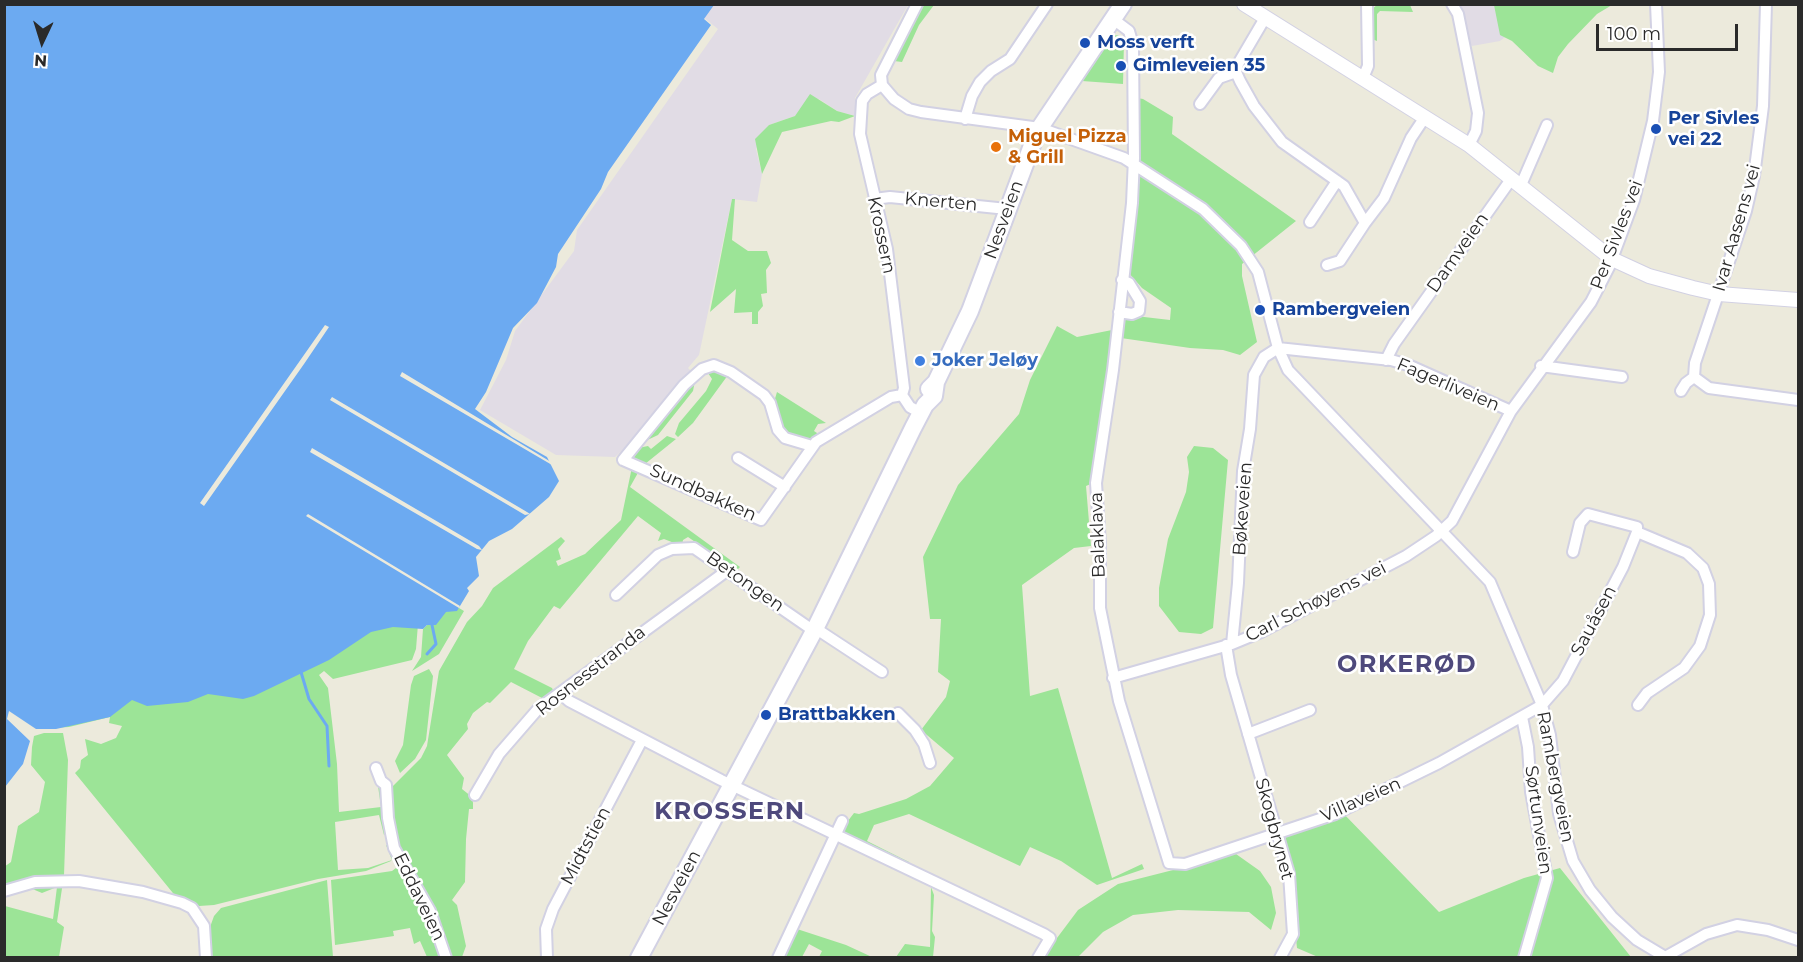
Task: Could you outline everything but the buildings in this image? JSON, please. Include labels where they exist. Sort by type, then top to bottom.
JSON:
[{"type":"main road","name":"Nesveien","points":[[639,957],[815,630],[923,409],[924,399],[930,387],[936,382],[980,285],[1003,207],[1040,128],[1123,4]]},
{"type":"street","points":[[882,86],[884,67],[917,4]]},
{"type":"street","points":[[965,119],[972,96],[980,82],[990,71],[1010,59],[1047,4]]},
{"type":"street","points":[[1244,4],[1469,145],[1612,259],[1666,281],[1719,294],[1798,300]]},
{"type":"street","points":[[1363,78],[1368,66],[1367,4]]},
{"type":"street","points":[[1452,4],[1458,14],[1478,113],[1476,131],[1469,145]]},
{"type":"street","name":"Per Sivles vei","points":[[1442,529],[1452,520],[1461,506],[1511,411],[1541,366],[1591,302],[1612,259],[1634,200],[1653,121],[1659,72],[1656,4]]},
{"type":"street","name":"Ivar Aasens vei","points":[[1694,377],[1695,363],[1746,211],[1754,176],[1763,106],[1766,4]]},
{"type":"street","points":[[1200,104],[1216,81],[1236,72],[1265,18]]},
{"type":"street","name":"Balaklava","points":[[1113,19],[1129,31],[1133,45],[1133,163],[1132,203],[1095,490],[1101,543],[1100,608],[1113,678],[1141,779],[1169,863]]},
{"type":"street","points":[[1236,72],[1254,106],[1282,142],[1321,172],[1337,181],[1353,200],[1365,223]]},
{"type":"street","name":"Rambergveien","points":[[882,86],[894,99],[909,109],[965,119],[1040,128],[1133,163],[1203,209],[1241,246],[1258,272],[1278,348],[1285,364],[1300,385],[1442,529],[1490,582],[1542,705],[1550,735],[1559,814],[1574,861],[1590,890],[1612,917],[1637,939],[1666,957]]},
{"type":"street","name":"Krossern","points":[[882,86],[867,94],[860,108],[861,146],[887,249],[904,388],[902,395]]},
{"type":"street","points":[[1327,265],[1340,261],[1384,198],[1411,138],[1425,117]]},
{"type":"street","name":"Damveien","points":[[1386,360],[1394,344],[1517,181],[1547,125]]},
{"type":"street","points":[[1310,222],[1337,181]]},
{"type":"street","name":"Knerten","points":[[874,199],[890,197],[1003,207]]},
{"type":"street","points":[[1119,312],[1132,314],[1139,311],[1140,301],[1128,283],[1122,280]]},
{"type":"street","name":"Fagerliveien","points":[[1278,348],[1386,360],[1408,365],[1511,411]]},
{"type":"street","name":"Bøkeveien","points":[[1229,644],[1238,583],[1241,492],[1250,429],[1254,375],[1264,357],[1278,348]]},
{"type":"street","name":"Sundbakken","points":[[812,446],[791,441],[781,434],[764,395],[731,372],[719,366],[707,366],[684,385],[623,460],[717,500],[757,520],[764,519],[812,446],[828,433],[891,397],[902,395]]},
{"type":"street","points":[[1541,366],[1622,377]]},
{"type":"street","points":[[1681,391],[1686,382],[1694,377],[1709,388],[1798,400]]},
{"type":"street","points":[[902,395],[910,407],[923,409]]},
{"type":"street","points":[[738,458],[785,487]]},
{"type":"street","points":[[1573,552],[1580,524],[1588,514],[1637,527],[1637,532],[1660,539],[1696,559],[1706,575],[1710,604],[1704,636],[1690,661],[1678,673],[1647,693],[1638,705]]},
{"type":"street","name":"Carl Schøyens vei","points":[[1113,678],[1229,644],[1323,601],[1406,556],[1436,536],[1442,529]]},
{"type":"street","name":"Sauåsen","points":[[1542,705],[1556,691],[1573,661],[1623,567],[1637,532]]},
{"type":"street","name":"Betongen","points":[[616,595],[658,555],[672,549],[694,548],[815,630]]},
{"type":"street","name":"Rosnesstranda","points":[[475,795],[485,774],[538,709],[728,570]]},
{"type":"street","points":[[815,630],[882,672]]},
{"type":"street","name":"Skogbrynet","points":[[1229,644],[1231,675],[1289,874],[1294,924],[1291,940],[1280,957]]},
{"type":"street","points":[[561,693],[569,701],[732,785],[1044,934],[1050,938],[1038,957]]},
{"type":"street","name":"Villaveien","points":[[1169,863],[1185,864],[1335,814],[1542,705]]},
{"type":"street","points":[[1248,734],[1310,710]]},
{"type":"street","points":[[898,713],[915,730],[924,744],[930,763]]},
{"type":"street","name":"Sørtunveien","points":[[1522,717],[1528,747],[1531,792],[1547,878],[1524,957]]},
{"type":"street","name":"Midtstien","points":[[547,957],[546,934],[553,909],[642,740]]},
{"type":"street","name":"Eddaveien","points":[[376,768],[381,781],[386,785],[390,832],[394,848],[430,911],[446,957]]},
{"type":"street","points":[[778,957],[842,821]]},
{"type":"street","points":[[4,891],[35,882],[79,881],[175,900],[192,908],[204,926],[206,957]]},
{"type":"street","points":[[1666,957],[1706,934],[1737,925],[1768,930],[1798,940]]},
{"type":"shaded area","points":[[712,5],[908,5],[855,98],[855,116],[837,111],[819,99],[795,116],[769,125],[756,149],[762,174],[757,202],[732,199],[699,355],[688,368],[691,371],[641,433],[615,457],[556,455],[480,410],[506,360],[515,331],[574,251],[577,230],[718,29],[703,17]]},
{"type":"shaded area","points":[[1459,5],[1500,5],[1501,34],[1505,37],[1500,41],[1472,46],[1467,41]]},
{"type":"green space","points":[[1494,4],[1612,5],[1597,14],[1568,44],[1558,57],[1553,73],[1538,66],[1512,41],[1500,35]]},
{"type":"green space","points":[[924,5],[934,5],[919,25],[902,62],[894,61]]},
{"type":"green space","points":[[1377,5],[1410,5],[1413,12],[1380,11],[1377,14],[1377,41],[1372,39],[1372,9]]},
{"type":"green space","points":[[1114,35],[1121,36],[1124,41],[1123,84],[1082,81]]},
{"type":"green space","points":[[810,94],[837,111],[855,116],[839,122],[831,121],[782,132],[762,174],[755,139],[769,125],[795,116]]},
{"type":"green space","points":[[1132,97],[1143,99],[1173,117],[1172,134],[1296,221],[1242,264],[1242,276],[1257,342],[1240,355],[1223,350],[1190,348],[1114,337],[1093,483],[1086,486],[1091,546],[1074,548],[1022,585],[1030,696],[1058,688],[1112,878],[1142,864],[1144,869],[1097,885],[1061,861],[1030,847],[1020,866],[909,814],[874,825],[867,841],[909,862],[908,865],[841,833],[841,830],[854,813],[859,814],[906,799],[930,786],[954,758],[921,730],[946,697],[950,681],[938,672],[941,619],[930,619],[923,557],[958,485],[1019,414],[1030,380],[1057,326],[1077,337],[1112,330],[1127,315],[1170,320],[1171,308],[1142,288],[1128,272],[1141,169],[1133,163]]},
{"type":"green space","points":[[732,199],[735,199],[732,240],[748,251],[767,251],[771,263],[766,270],[767,293],[761,294],[763,306],[758,312],[758,324],[752,324],[752,312],[734,313],[736,289],[710,312]]},
{"type":"green space","points":[[715,370],[728,375],[693,423],[678,437],[675,434],[679,423],[706,391],[712,379],[708,373]]},
{"type":"green space","points":[[695,381],[693,391],[658,435],[641,443]]},
{"type":"green space","points":[[777,392],[826,423],[818,424],[814,431],[817,433],[816,437],[807,440],[788,436],[782,429],[774,402]]},
{"type":"green space","points":[[667,436],[676,439],[645,464],[632,459],[638,448],[648,446],[651,449]]},
{"type":"green space","points":[[1194,446],[1213,448],[1228,460],[1213,628],[1201,634],[1179,632],[1159,606],[1159,588],[1168,539],[1186,492],[1189,472],[1187,457]]},
{"type":"green space","points":[[632,467],[639,471],[630,487],[740,567],[737,570],[733,568],[688,537],[683,540],[682,546],[664,539],[658,541],[661,533],[638,516],[560,609],[554,606],[528,641],[514,669],[552,688],[554,692],[544,699],[511,682],[490,703],[487,702],[473,713],[467,724],[468,729],[447,755],[464,778],[462,789],[472,797],[473,803],[473,809],[469,809],[465,882],[452,900],[457,905],[466,946],[462,957],[449,957],[395,843],[390,789],[421,758],[427,746],[439,671],[467,622],[482,606],[493,588],[561,537],[565,541],[558,549],[561,559],[556,561],[558,566],[585,554],[621,520]]},
{"type":"green space","points":[[459,608],[464,611],[439,654],[412,671],[421,657],[423,629],[438,614]]},
{"type":"green space","points":[[418,624],[416,649],[412,660],[333,679],[324,671],[319,675],[328,688],[337,764],[339,812],[381,807],[378,786],[382,790],[386,833],[384,835],[379,815],[335,822],[338,870],[368,868],[391,860],[366,871],[318,879],[214,905],[199,906],[177,898],[75,773],[80,768],[81,760],[88,755],[85,739],[101,744],[116,738],[122,726],[109,723],[110,717],[69,727],[36,729],[315,633]]},
{"type":"green space","points":[[429,669],[433,676],[426,740],[415,759],[400,773],[395,761],[403,745],[411,685],[414,676]]},
{"type":"green space","points":[[44,733],[63,733],[68,760],[64,875],[57,922],[64,927],[59,957],[5,957],[5,906],[53,919],[57,887],[42,893],[30,888],[9,895],[5,893],[4,867],[11,862],[18,826],[39,812],[45,782],[31,765],[32,747],[34,736]]},
{"type":"green space","points":[[1341,811],[1439,912],[1524,878],[1560,868],[1631,957],[1318,957],[1297,948],[1285,834]]},
{"type":"green space","points":[[386,845],[391,847],[392,859]]},
{"type":"green space","points":[[1236,854],[1260,871],[1271,887],[1276,913],[1271,930],[1249,912],[1178,910],[1133,915],[1103,932],[1078,957],[1042,958],[1078,910],[1118,884]]},
{"type":"green space","points":[[400,865],[421,899],[445,957],[427,957],[420,941],[414,944],[410,928],[393,931],[394,936],[335,945],[331,880],[392,871]]},
{"type":"green space","points":[[327,880],[333,957],[209,958],[209,930],[214,916],[221,908]]},
{"type":"green space","points":[[931,887],[934,895],[933,957],[896,957],[905,944],[930,947]]},
{"type":"green space","points":[[797,929],[846,945],[872,957],[819,957],[822,951],[809,944],[802,957],[782,958]]},
{"type":"water","points":[[5,5],[714,5],[704,19],[711,25],[608,172],[601,189],[558,254],[556,267],[537,303],[513,328],[486,392],[475,409],[512,437],[547,457],[559,481],[549,497],[512,529],[489,541],[476,557],[479,576],[467,588],[469,591],[457,611],[446,612],[436,625],[427,625],[423,629],[393,627],[371,632],[329,660],[254,696],[243,699],[208,694],[188,702],[147,706],[132,700],[110,717],[56,729],[36,729],[9,711],[7,719],[30,741],[23,764],[5,787]]},
{"type":"pier","points":[[325,325],[329,327],[204,506],[200,503]]},
{"type":"pier","points":[[402,372],[551,462],[552,465],[400,376]]},
{"type":"pier","points":[[332,397],[530,514],[525,515],[330,400]]},
{"type":"pier","points":[[312,448],[479,546],[482,550],[310,452]]},
{"type":"pier","points":[[308,514],[460,606],[459,608],[306,516]]},
{"type":"waterway","points":[[427,654],[436,644],[432,625]]},
{"type":"waterway","points":[[301,672],[309,699],[327,726],[329,766]]},
{"type":"place","name":"Moss verft","points":[[1085,43]]},
{"type":"place","name":"Gimleveien 35","points":[[1121,66]]},
{"type":"place","name":"Per Sivles vei 22","points":[[1656,129]]},
{"type":"place","name":"Miguel Pizza & Grill","points":[[996,147]]},
{"type":"place","name":"Rambergveien","points":[[1260,310]]},
{"type":"place","name":"Joker Jeløy","points":[[920,361]]},
{"type":"place","name":"Brattbakken","points":[[766,715]]},
{"type":"district","name":"ORKERØD","points":[[1407,665]]},
{"type":"district","name":"KROSSERN","points":[[730,812]]}]
